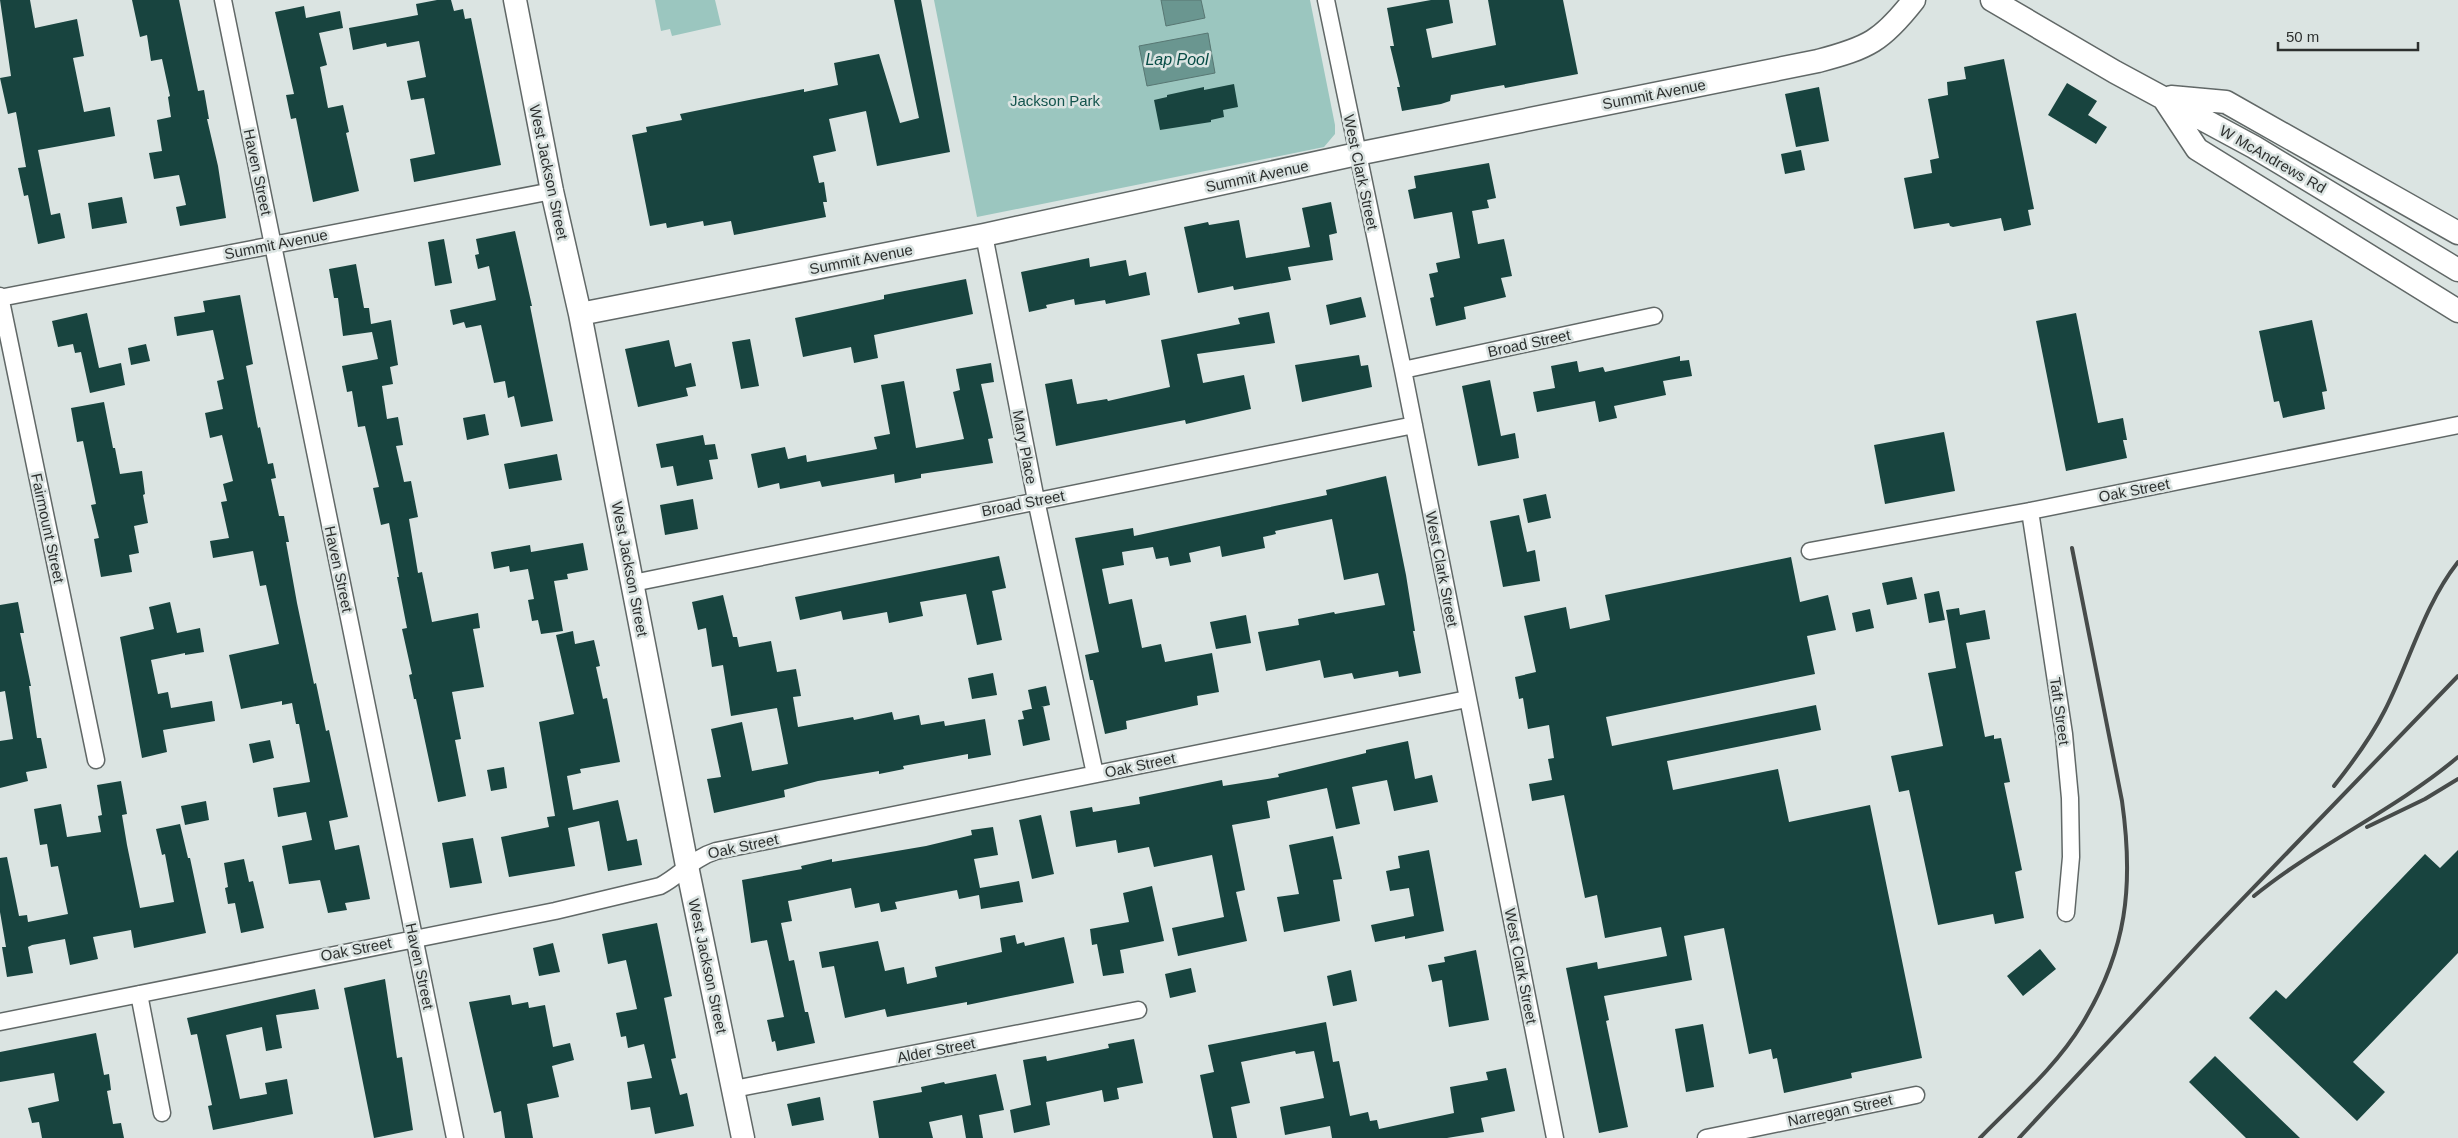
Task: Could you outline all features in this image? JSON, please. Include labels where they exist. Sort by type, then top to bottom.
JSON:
[{"type":"street","name":"Haven Street","points":[[223,0],[455,1138]]},
{"type":"street","name":"West Jackson Street","points":[[515,0],[552,191],[580,314],[687,866],[743,1138]]},
{"type":"street","name":"West Clark Street","points":[[1326,0],[1403,370],[1555,1138]]},
{"type":"street","name":"Summit Avenue","points":[[580,314],[984,236],[1358,154],[1844,54],[1879,39],[1895,25],[1914,0]]},
{"type":"street","points":[[1992,0],[2084,54]]},
{"type":"street","points":[[2023,0],[2084,54]]},
{"type":"street","name":"W McAndrews Rd","points":[[2084,54],[2254,147],[2458,270]]},
{"type":"street","points":[[2162,96],[2226,102],[2458,233]]},
{"type":"street","points":[[2162,96],[2197,149],[2458,311]]},
{"type":"street","name":"Summit Avenue","points":[[0,297],[552,191]]},
{"type":"street","name":"Mary Place","points":[[984,236],[1036,500],[1095,774]]},
{"type":"street","name":"Fairmount Street","points":[[0,297],[96,760]]},
{"type":"street","name":"Broad Street","points":[[1403,370],[1654,316]]},
{"type":"street","name":"Broad Street","points":[[633,583],[1414,425]]},
{"type":"street","name":"Oak Street","points":[[1810,551],[2030,511],[2458,425]]},
{"type":"street","name":"Taft Street","points":[[2030,511],[2064,734],[2070,798],[2071,857],[2066,913]]},
{"type":"street","name":"Oak Street","points":[[0,1022],[555,910],[660,886],[676,878],[687,866],[701,856],[716,851],[1467,699]]},
{"type":"street","points":[[140,994],[162,1113]]},
{"type":"street","name":"Alder Street","points":[[734,1089],[1138,1010]]},
{"type":"street","name":"Narregan Street","points":[[1706,1138],[1916,1095]]},
{"type":"green space","points":[[655,0],[715,0],[721,25],[672,36],[670,29],[661,31]]},
{"type":"green space","name":"Jackson Park","points":[[934,0],[1310,0],[1335,125],[1335,134],[1324,147],[977,217]]},
{"type":"water","points":[[1161,0],[1201,0],[1205,18],[1166,26]]},
{"type":"water","name":"Lap Pool","points":[[1208,33],[1215,73],[1147,86],[1139,46]]},
{"type":"building","points":[[0,0],[30,0],[35,28],[77,19],[84,56],[73,58],[84,112],[110,107],[115,136],[38,150],[51,215],[60,213],[65,238],[38,244],[28,195],[24,196],[18,168],[26,167],[16,112],[8,114],[0,78],[11,76]]},
{"type":"building","points":[[132,0],[179,0],[198,91],[204,90],[209,119],[207,119],[218,166],[226,218],[180,226],[176,207],[186,205],[179,175],[154,179],[149,153],[162,151],[157,120],[171,117],[168,97],[170,96],[162,59],[151,61],[147,35],[140,37]]},
{"type":"building","points":[[437,0],[451,0],[454,11],[463,9],[465,19],[471,18],[501,165],[414,182],[410,159],[435,154],[424,98],[411,100],[407,81],[426,77],[419,41],[387,47],[386,43],[353,50],[349,28],[418,15],[416,4]]},
{"type":"building","points":[[894,0],[921,0],[950,152],[877,166],[866,111],[829,119],[836,151],[813,156],[819,183],[824,182],[827,202],[823,202],[826,217],[734,235],[731,221],[704,226],[703,221],[667,228],[666,223],[650,226],[632,135],[647,132],[646,127],[682,120],[680,114],[804,89],[804,92],[838,85],[834,63],[879,54],[900,123],[919,118]]},
{"type":"building","points":[[1431,0],[1449,0],[1453,23],[1426,29],[1432,58],[1496,45],[1488,0],[1563,0],[1578,74],[1505,88],[1504,85],[1451,95],[1450,101],[1441,104],[1402,111],[1397,87],[1400,87],[1390,46],[1394,46],[1387,8]]},
{"type":"building","points":[[304,6],[306,18],[340,11],[343,28],[319,33],[327,65],[320,67],[328,108],[343,105],[349,132],[346,133],[359,191],[313,202],[296,118],[291,119],[286,95],[294,94],[275,12]]},
{"type":"building","points":[[2004,59],[2034,209],[2028,210],[2031,225],[2004,231],[2001,218],[1953,227],[1949,223],[1914,229],[1904,178],[1932,173],[1930,160],[1939,158],[1928,99],[1948,95],[1947,82],[1966,79],[1964,67]]},
{"type":"building","points":[[2067,83],[2097,101],[2088,115],[2107,127],[2096,144],[2048,115]]},
{"type":"building","points":[[1234,84],[1238,107],[1223,110],[1224,117],[1211,120],[1211,122],[1160,130],[1154,100],[1167,97],[1167,95],[1204,87],[1204,90]]},
{"type":"building","points":[[1819,87],[1829,141],[1796,147],[1785,94]]},
{"type":"building","points":[[1801,150],[1805,170],[1785,174],[1781,154]]},
{"type":"building","points":[[1489,163],[1496,198],[1487,200],[1489,208],[1472,211],[1478,244],[1504,239],[1512,276],[1501,278],[1506,297],[1464,307],[1466,319],[1436,326],[1430,298],[1434,297],[1429,274],[1438,272],[1436,263],[1460,258],[1452,212],[1414,219],[1408,190],[1416,188],[1414,176]]},
{"type":"building","points":[[122,197],[127,223],[92,229],[88,203]]},
{"type":"building","points":[[1331,202],[1337,233],[1329,235],[1333,260],[1288,267],[1291,280],[1234,290],[1233,286],[1198,293],[1184,227],[1208,222],[1209,225],[1239,220],[1246,258],[1310,247],[1302,208]]},
{"type":"building","points":[[515,231],[532,306],[530,306],[553,421],[521,427],[514,396],[508,398],[505,381],[494,383],[481,325],[466,328],[464,322],[453,325],[450,310],[496,300],[489,266],[478,269],[475,255],[479,254],[476,239]]},
{"type":"building","points":[[444,239],[452,283],[435,286],[428,242]]},
{"type":"building","points":[[1089,258],[1090,267],[1126,260],[1129,276],[1146,272],[1150,295],[1106,304],[1105,300],[1075,305],[1074,299],[1046,305],[1047,308],[1029,312],[1021,272]]},
{"type":"building","points":[[356,264],[364,308],[369,308],[371,324],[391,320],[398,365],[390,367],[393,384],[382,386],[387,419],[398,417],[403,445],[396,446],[404,482],[411,481],[418,517],[409,519],[418,573],[422,572],[432,622],[478,613],[480,628],[473,629],[484,687],[452,692],[461,739],[455,740],[466,796],[438,802],[409,675],[412,674],[402,629],[407,628],[389,523],[381,525],[373,488],[379,487],[365,426],[358,427],[352,391],[347,392],[342,366],[378,359],[372,332],[343,336],[338,298],[334,298],[329,269]]},
{"type":"building","points":[[966,279],[973,314],[874,335],[878,358],[854,363],[851,347],[803,357],[795,318],[884,299],[884,295]]},
{"type":"building","points":[[240,295],[253,364],[246,366],[258,428],[260,427],[268,464],[273,463],[276,478],[271,479],[279,516],[284,516],[289,542],[286,542],[314,684],[316,683],[326,731],[329,730],[348,817],[329,821],[335,850],[359,845],[370,899],[345,903],[347,910],[328,913],[320,880],[289,884],[282,846],[312,840],[306,812],[278,817],[273,788],[310,782],[299,724],[296,724],[292,703],[282,705],[282,701],[241,709],[229,655],[279,644],[266,585],[260,586],[253,551],[213,558],[210,541],[229,538],[221,502],[227,501],[223,484],[233,481],[222,435],[210,438],[205,413],[223,409],[217,381],[224,379],[213,330],[177,336],[174,317],[205,312],[203,301]]},
{"type":"building","points":[[1361,297],[1366,317],[1330,325],[1326,305]]},
{"type":"building","points":[[1269,312],[1275,343],[1197,354],[1203,383],[1244,375],[1251,409],[1186,424],[1185,420],[1056,446],[1045,384],[1072,379],[1077,404],[1107,399],[1108,401],[1170,387],[1161,340],[1240,324],[1238,318]]},
{"type":"building","points":[[87,313],[99,368],[121,363],[125,385],[90,393],[81,352],[75,353],[73,344],[58,347],[52,321]]},
{"type":"building","points":[[2076,313],[2098,423],[2123,418],[2127,440],[2123,440],[2127,458],[2066,471],[2036,321]]},
{"type":"building","points":[[2312,320],[2327,391],[2322,392],[2325,409],[2283,418],[2279,401],[2274,402],[2259,331]]},
{"type":"building","points":[[750,339],[759,386],[741,389],[732,342]]},
{"type":"building","points":[[669,340],[675,367],[691,363],[696,386],[686,388],[688,396],[638,407],[625,349]]},
{"type":"building","points":[[146,344],[150,361],[131,365],[128,348]]},
{"type":"building","points":[[1359,355],[1361,366],[1368,365],[1372,387],[1302,402],[1295,365]]},
{"type":"building","points":[[1680,356],[1680,361],[1689,360],[1692,376],[1663,381],[1666,395],[1614,406],[1617,418],[1599,422],[1595,401],[1537,412],[1533,392],[1555,388],[1551,366],[1577,361],[1579,372],[1603,367],[1605,372]]},
{"type":"building","points":[[991,363],[994,382],[981,384],[993,438],[988,439],[993,463],[921,474],[921,478],[895,483],[894,474],[822,487],[820,481],[780,489],[779,483],[758,488],[751,454],[785,447],[788,459],[806,455],[807,462],[877,449],[874,437],[890,434],[881,385],[904,381],[916,448],[964,439],[953,392],[960,390],[956,369]]},
{"type":"building","points":[[1490,380],[1501,436],[1515,433],[1519,458],[1478,466],[1462,386]]},
{"type":"building","points":[[104,402],[120,474],[142,471],[145,494],[143,495],[148,523],[134,526],[139,553],[129,555],[132,572],[101,577],[94,539],[99,538],[91,505],[96,504],[83,441],[77,442],[71,408]]},
{"type":"building","points":[[485,414],[489,435],[467,440],[463,418]]},
{"type":"building","points":[[1944,432],[1955,491],[1885,504],[1874,445]]},
{"type":"building","points":[[703,435],[705,445],[715,444],[718,459],[709,460],[713,479],[677,486],[673,466],[661,468],[656,444]]},
{"type":"building","points":[[557,454],[562,480],[509,489],[504,464]]},
{"type":"building","points":[[1386,476],[1406,575],[1415,631],[1413,631],[1421,673],[1399,677],[1398,671],[1354,679],[1352,673],[1324,678],[1320,660],[1266,671],[1258,632],[1299,625],[1298,619],[1385,605],[1378,573],[1344,580],[1332,519],[1275,531],[1276,534],[1263,537],[1265,548],[1222,557],[1220,546],[1189,553],[1191,562],[1170,566],[1168,557],[1156,559],[1153,547],[1122,552],[1124,565],[1102,569],[1109,604],[1132,599],[1142,648],[1161,644],[1165,662],[1212,653],[1219,692],[1197,696],[1198,705],[1126,721],[1127,729],[1105,734],[1093,680],[1090,680],[1085,655],[1099,652],[1075,538],[1133,528],[1134,536],[1327,495],[1326,490]]},
{"type":"building","points":[[1546,494],[1551,518],[1528,523],[1523,499]]},
{"type":"building","points":[[693,499],[698,529],[665,535],[660,505]]},
{"type":"building","points":[[1519,515],[1527,552],[1535,550],[1540,581],[1503,587],[1490,521]]},
{"type":"building","points":[[583,543],[588,570],[567,574],[568,579],[554,581],[563,631],[541,634],[538,620],[532,621],[528,600],[534,599],[528,569],[510,572],[509,566],[494,569],[491,552],[530,545],[531,552]]},
{"type":"building","points":[[999,556],[1006,588],[992,591],[1002,640],[977,645],[966,594],[920,602],[923,616],[889,623],[887,612],[843,620],[841,611],[800,620],[795,597]]},
{"type":"building","points":[[1791,557],[1800,602],[1828,595],[1836,630],[1807,636],[1815,674],[1606,717],[1612,746],[1816,705],[1821,730],[1667,761],[1673,790],[1778,769],[1789,822],[1870,805],[1922,1058],[1851,1073],[1852,1078],[1784,1093],[1777,1058],[1773,1059],[1771,1049],[1749,1054],[1724,928],[1684,936],[1692,980],[1604,996],[1609,1020],[1606,1021],[1628,1127],[1599,1133],[1566,968],[1597,962],[1598,969],[1667,956],[1661,927],[1605,938],[1597,895],[1585,898],[1564,795],[1532,801],[1529,784],[1552,780],[1548,759],[1554,758],[1549,725],[1528,729],[1523,698],[1519,699],[1515,677],[1536,672],[1524,616],[1566,607],[1570,629],[1610,620],[1605,595]]},
{"type":"building","points":[[1912,577],[1917,599],[1887,605],[1882,583]]},
{"type":"building","points":[[1939,591],[1945,620],[1929,623],[1924,594]]},
{"type":"building","points":[[723,595],[733,637],[737,637],[739,647],[771,641],[777,672],[796,669],[801,696],[793,697],[798,727],[853,717],[854,720],[892,712],[894,720],[919,715],[921,725],[944,721],[945,726],[985,719],[991,755],[968,759],[968,754],[903,766],[904,769],[879,774],[879,771],[818,781],[784,790],[785,797],[714,813],[707,779],[721,777],[711,729],[742,722],[752,771],[788,764],[777,708],[731,716],[723,665],[712,667],[706,628],[698,630],[692,602]]},
{"type":"building","points":[[18,602],[24,633],[20,633],[31,686],[29,686],[37,738],[41,738],[47,768],[26,772],[28,781],[0,788],[0,741],[13,739],[5,691],[0,692],[0,605]]},
{"type":"building","points":[[170,602],[177,633],[200,628],[204,652],[185,655],[185,653],[151,660],[158,694],[168,692],[171,708],[212,701],[215,721],[163,730],[167,752],[142,758],[120,637],[154,629],[149,607]]},
{"type":"building","points":[[1959,608],[1960,615],[1985,610],[1990,639],[1966,643],[1985,737],[1994,735],[1994,739],[2001,738],[2010,782],[2004,783],[2022,870],[2015,872],[2024,918],[1995,924],[1993,914],[1938,925],[1909,790],[1899,792],[1891,756],[1943,746],[1928,673],[1956,668],[1946,610]]},
{"type":"building","points":[[1870,609],[1874,628],[1856,632],[1852,613]]},
{"type":"building","points":[[1246,615],[1251,643],[1216,649],[1210,622]]},
{"type":"building","points":[[573,631],[575,644],[594,640],[600,666],[596,667],[603,699],[607,698],[620,762],[580,769],[581,773],[567,776],[573,810],[618,800],[627,841],[637,839],[642,865],[608,871],[599,821],[568,828],[575,866],[509,877],[501,837],[549,827],[547,817],[555,816],[539,722],[574,714],[556,635]]},
{"type":"building","points":[[993,673],[997,695],[972,699],[968,678]]},
{"type":"building","points":[[1046,686],[1050,705],[1032,709],[1028,690]]},
{"type":"building","points":[[1043,706],[1050,740],[1023,746],[1018,720],[1024,719],[1022,711]]},
{"type":"building","points":[[270,740],[274,758],[253,763],[249,744]]},
{"type":"building","points":[[1408,741],[1415,779],[1432,775],[1438,802],[1394,811],[1387,780],[1352,787],[1360,824],[1336,829],[1327,788],[1267,801],[1270,818],[1232,825],[1245,890],[1236,892],[1247,941],[1178,956],[1172,928],[1224,917],[1212,855],[1154,867],[1149,847],[1118,853],[1116,840],[1076,847],[1070,811],[1092,807],[1093,812],[1140,804],[1139,797],[1222,780],[1223,786],[1279,777],[1278,774],[1366,753],[1366,750]]},
{"type":"building","points":[[504,767],[507,788],[491,791],[487,770]]},
{"type":"building","points":[[121,781],[127,814],[122,815],[140,908],[174,902],[165,854],[162,855],[156,829],[180,824],[188,858],[190,858],[206,933],[134,948],[131,930],[93,937],[98,959],[70,965],[65,939],[32,945],[28,947],[33,973],[7,977],[2,947],[6,947],[0,912],[0,858],[7,857],[19,916],[27,915],[28,922],[68,914],[58,866],[51,867],[47,844],[40,845],[34,809],[61,804],[67,837],[101,832],[98,816],[102,815],[97,785]]},
{"type":"building","points":[[206,801],[209,820],[185,825],[181,806]]},
{"type":"building","points":[[1041,815],[1054,874],[1032,879],[1019,820]]},
{"type":"building","points":[[993,827],[998,855],[974,859],[980,888],[1019,881],[1023,902],[981,909],[979,895],[959,899],[957,890],[895,902],[897,909],[881,912],[879,903],[855,908],[851,888],[788,901],[792,921],[781,923],[789,961],[794,960],[805,1012],[808,1012],[815,1043],[777,1051],[775,1041],[772,1042],[767,1020],[784,1017],[767,940],[751,943],[742,880],[802,869],[801,866],[832,859],[832,862],[926,846],[972,835],[971,830]]},
{"type":"building","points":[[1333,836],[1342,879],[1333,880],[1340,921],[1284,932],[1277,897],[1299,894],[1289,845]]},
{"type":"building","points":[[473,838],[482,883],[450,888],[442,843]]},
{"type":"building","points":[[1429,850],[1444,931],[1405,939],[1405,936],[1375,942],[1371,925],[1414,916],[1409,888],[1390,891],[1386,871],[1400,868],[1398,856]]},
{"type":"building","points":[[2458,850],[2458,953],[2353,1062],[2385,1092],[2357,1121],[2249,1018],[2276,990],[2286,999],[2425,854],[2440,868]]},
{"type":"building","points":[[244,859],[249,882],[253,881],[264,928],[241,933],[235,903],[228,904],[225,888],[228,887],[224,863]]},
{"type":"building","points":[[1152,886],[1164,941],[1120,950],[1124,973],[1103,976],[1097,944],[1092,945],[1090,929],[1129,922],[1123,893]]},
{"type":"building","points":[[657,923],[672,996],[664,998],[676,1058],[671,1059],[680,1095],[687,1093],[694,1126],[655,1134],[650,1107],[631,1110],[627,1082],[652,1078],[644,1044],[628,1048],[626,1036],[621,1037],[616,1013],[637,1009],[626,960],[608,964],[602,934]]},
{"type":"building","points":[[1015,935],[1017,944],[1024,942],[1025,946],[1064,937],[1074,983],[967,1005],[967,1002],[887,1017],[885,1009],[845,1018],[834,966],[822,968],[819,952],[878,941],[885,971],[904,967],[907,984],[937,977],[935,967],[1002,952],[1000,938]]},
{"type":"building","points":[[553,943],[560,972],[539,976],[533,948]]},
{"type":"building","points":[[2040,949],[2056,969],[2023,996],[2007,976]]},
{"type":"building","points":[[1476,950],[1489,1020],[1449,1027],[1442,980],[1432,982],[1428,965],[1445,962],[1444,957]]},
{"type":"building","points":[[1191,968],[1196,992],[1170,998],[1165,974]]},
{"type":"building","points":[[1351,970],[1357,1001],[1333,1006],[1327,976]]},
{"type":"building","points":[[385,979],[397,1058],[402,1057],[413,1130],[374,1138],[344,988]]},
{"type":"building","points":[[315,989],[319,1009],[276,1015],[282,1048],[266,1051],[262,1027],[226,1035],[240,1099],[267,1094],[265,1083],[287,1079],[293,1114],[213,1130],[208,1106],[212,1105],[197,1034],[191,1035],[187,1018]]},
{"type":"building","points":[[510,995],[512,1005],[528,1002],[529,1008],[545,1005],[553,1047],[570,1043],[574,1060],[552,1066],[559,1097],[527,1104],[533,1138],[505,1138],[501,1111],[494,1113],[469,1002]]},
{"type":"building","points":[[1326,1022],[1333,1062],[1339,1061],[1350,1116],[1368,1112],[1370,1121],[1377,1120],[1379,1129],[1454,1113],[1450,1087],[1488,1080],[1486,1072],[1506,1068],[1515,1111],[1481,1118],[1484,1132],[1447,1138],[1332,1138],[1330,1126],[1285,1135],[1280,1107],[1324,1098],[1314,1051],[1296,1054],[1295,1051],[1241,1062],[1250,1103],[1231,1107],[1237,1138],[1213,1138],[1200,1075],[1214,1072],[1208,1045]]},
{"type":"building","points":[[1703,1024],[1714,1087],[1686,1092],[1675,1029]]},
{"type":"building","points":[[96,1033],[104,1075],[109,1074],[111,1090],[107,1091],[113,1124],[121,1123],[124,1138],[42,1138],[39,1122],[32,1123],[28,1108],[59,1101],[54,1073],[0,1082],[0,1052]]},
{"type":"building","points":[[1134,1039],[1143,1083],[1117,1088],[1119,1099],[1104,1102],[1102,1090],[1046,1102],[1050,1125],[1014,1133],[1010,1110],[1031,1105],[1023,1060],[1046,1056],[1047,1061],[1109,1048],[1108,1044]]},
{"type":"building","points":[[2215,1056],[2300,1138],[2246,1138],[2189,1082]]},
{"type":"building","points":[[996,1074],[1004,1110],[979,1115],[983,1138],[966,1138],[962,1115],[929,1122],[933,1138],[879,1138],[873,1101],[922,1092],[921,1087]]},
{"type":"building","points":[[820,1097],[824,1120],[792,1126],[787,1104]]},
{"type":"railway","points":[[1980,1138],[2048,1069],[2072,1040],[2097,997],[2109,970],[2118,943],[2123,917],[2127,861],[2122,801],[2072,548]]},
{"type":"railway","points":[[2334,786],[2361,750],[2380,720],[2436,596],[2458,562]]},
{"type":"railway","points":[[2019,1138],[2200,943],[2458,676]]},
{"type":"railway","points":[[2254,896],[2304,860],[2409,794],[2458,757]]},
{"type":"railway","points":[[2367,827],[2425,799],[2458,779]]}]
